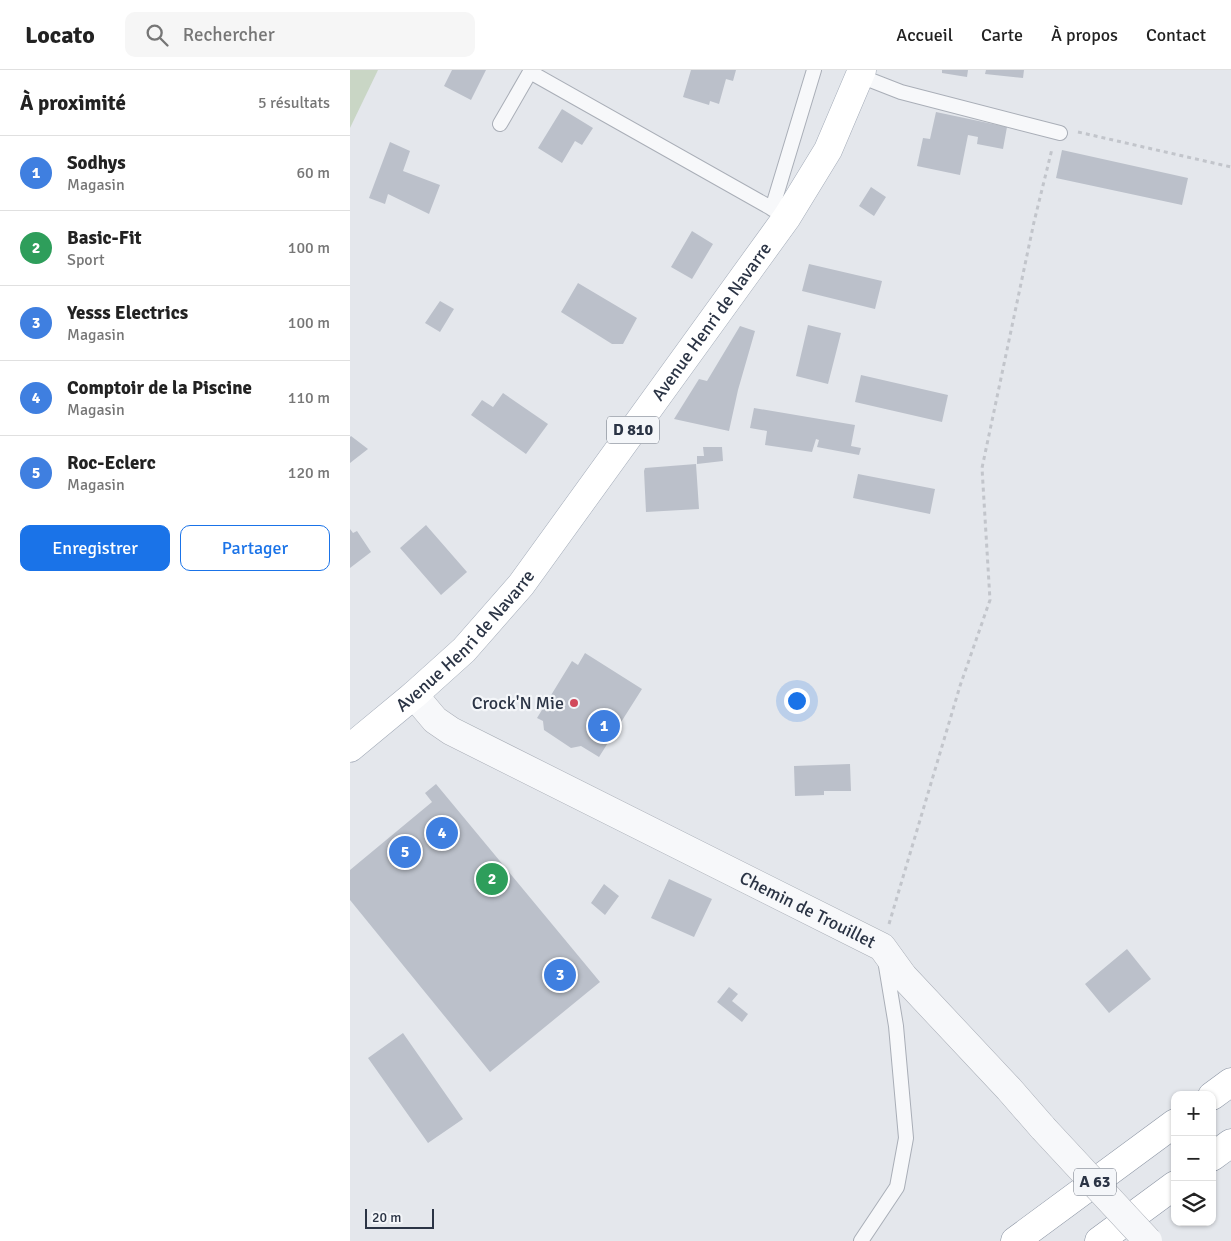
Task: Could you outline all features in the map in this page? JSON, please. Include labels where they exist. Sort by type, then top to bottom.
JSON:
[{"type":"main road","name":"Avenue Henri de Navarre","points":[[350,748],[414,695],[464,650],[521,585],[779,213],[828,150],[861,73]]},
{"type":"main road","points":[[1216,1093],[1231,1082]]},
{"type":"main road","name":"A 63","points":[[1015,1241],[1171,1126]]},
{"type":"main road","points":[[1216,1154],[1231,1143]]},
{"type":"main road","name":"A 63","points":[[1099,1241],[1171,1187]]},
{"type":"street","name":"Chemin de Trouillet","points":[[414,695],[435,720],[451,732],[882,948],[903,976],[1148,1241]]},
{"type":"lane","points":[[500,124],[530,72],[779,213],[814,70]]},
{"type":"lane","points":[[861,73],[901,92],[1060,133]]},
{"type":"lane","points":[[861,1241],[897,1187],[906,1138],[896,1026],[882,948]]},
{"type":"path","points":[[882,948],[960,686],[990,600],[982,468],[1034,222],[1053,142],[1060,133],[1072,130],[1231,167]]},
{"type":"green space","points":[[350,70],[378,70],[350,128]]},
{"type":"building","points":[[452,70],[486,70],[471,100],[444,86]]},
{"type":"building","points":[[691,70],[736,70],[733,81],[726,79],[719,104],[710,101],[709,105],[683,97]]},
{"type":"building","points":[[942,70],[968,70],[967,77],[942,73]]},
{"type":"building","points":[[986,70],[1024,70],[1023,78],[985,74]]},
{"type":"building","points":[[562,109],[593,128],[582,145],[575,141],[562,163],[538,148]]},
{"type":"building","points":[[936,112],[1007,127],[1003,149],[977,144],[978,137],[968,135],[960,175],[917,166],[923,138],[930,139]]},
{"type":"building","points":[[390,142],[410,151],[403,171],[440,185],[429,214],[388,194],[385,204],[369,198]]},
{"type":"building","points":[[1062,150],[1188,178],[1182,205],[1056,178]]},
{"type":"building","points":[[871,187],[886,197],[874,216],[859,206]]},
{"type":"building","points":[[692,231],[713,244],[692,279],[671,267]]},
{"type":"building","points":[[809,264],[882,281],[875,309],[802,291]]},
{"type":"building","points":[[578,283],[637,318],[623,344],[612,344],[561,312]]},
{"type":"building","points":[[440,301],[454,309],[440,332],[425,323]]},
{"type":"building","points":[[808,325],[841,333],[828,384],[796,376]]},
{"type":"building","points":[[740,326],[755,331],[738,390],[729,431],[674,419],[699,379],[707,381]]},
{"type":"building","points":[[861,375],[948,395],[942,422],[855,402]]},
{"type":"building","points":[[503,393],[548,424],[526,454],[471,415],[482,400],[493,407]]},
{"type":"building","points":[[754,408],[855,425],[851,446],[861,448],[859,455],[817,447],[819,440],[816,439],[812,452],[765,445],[767,431],[750,428]]},
{"type":"building","points":[[350,437],[368,449],[350,463]]},
{"type":"building","points":[[703,447],[722,447],[723,461],[697,464],[697,456],[704,456]]},
{"type":"building","points":[[696,464],[699,509],[646,512],[645,468]]},
{"type":"building","points":[[858,474],[935,489],[930,514],[853,498]]},
{"type":"building","points":[[426,525],[467,572],[441,595],[400,548]]},
{"type":"building","points":[[350,529],[353,533],[357,531],[371,552],[350,568]]},
{"type":"building","points":[[585,653],[642,689],[599,757],[581,746],[571,748],[544,730],[543,721],[537,718],[572,661],[578,665]]},
{"type":"building","points":[[850,764],[851,791],[824,791],[824,795],[795,796],[794,766]]},
{"type":"building","points":[[436,784],[600,982],[490,1072],[350,900],[350,870],[432,802],[425,793]]},
{"type":"building","points":[[669,879],[712,899],[694,937],[651,918]]},
{"type":"building","points":[[604,884],[619,896],[605,915],[591,903]]},
{"type":"building","points":[[1127,949],[1151,979],[1109,1013],[1085,984]]},
{"type":"building","points":[[729,987],[738,994],[732,1001],[748,1014],[742,1022],[717,1002]]},
{"type":"building","points":[[403,1033],[463,1119],[428,1143],[368,1058]]},
{"type":"place","name":"Crock'N Mie","points":[[574,703]]},
{"type":"place","name":"Sodhys","points":[[604,726]]},
{"type":"place","name":"Comptoir de la Piscine","points":[[442,833]]},
{"type":"place","name":"Roc-Eclerc","points":[[405,852]]},
{"type":"place","name":"Basic-Fit","points":[[492,879]]},
{"type":"place","name":"Yesss Electrics","points":[[560,975]]}]
